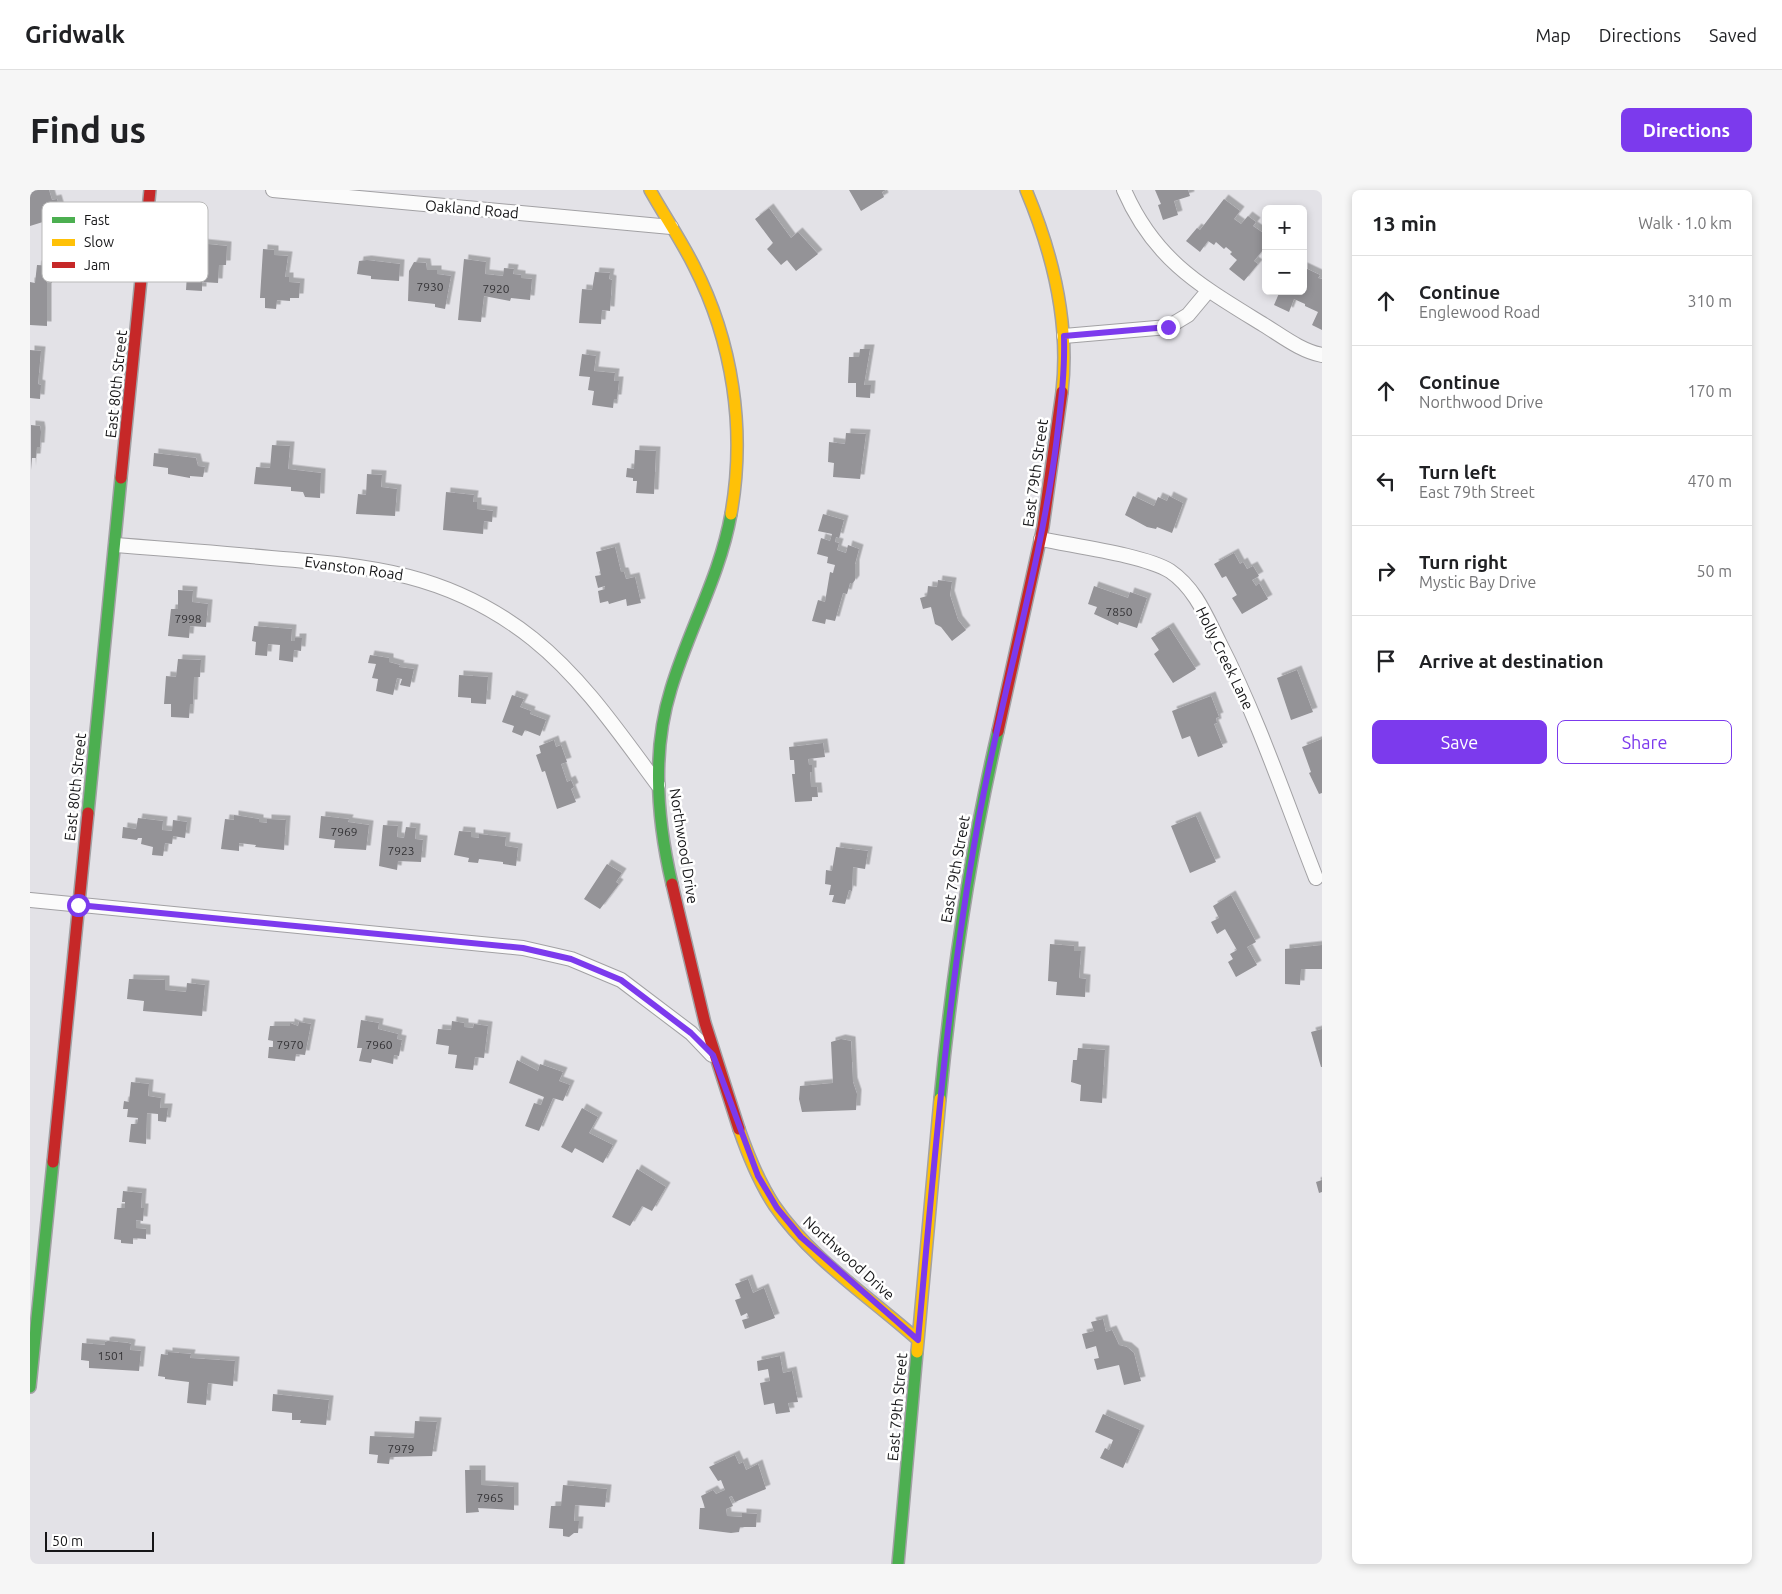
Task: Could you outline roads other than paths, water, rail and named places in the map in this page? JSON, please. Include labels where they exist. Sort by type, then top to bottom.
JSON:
[{"type":"street","name":"Oakland Road","points":[[273,190],[671,227]]},
{"type":"street","name":"Northwood Drive","points":[[650,190],[701,280],[718,323],[734,392],[738,450],[734,506],[719,567],[678,666],[664,710],[658,763],[660,812],[669,865],[713,1055],[750,1159],[765,1191],[782,1216],[814,1250],[882,1306],[918,1340]]},
{"type":"street","name":"East 79th Street","points":[[898,1564],[948,1015],[960,928],[985,789],[1041,539],[1060,409],[1064,336],[1058,293],[1050,260],[1026,190]]},
{"type":"street","points":[[1124,190],[1136,217],[1158,247],[1184,273],[1208,291],[1298,345],[1322,355]]},
{"type":"street","name":"East 80th Street","points":[[30,1387],[141,282]]},
{"type":"street","points":[[1064,336],[1168,327],[1188,316],[1208,291]]},
{"type":"street","name":"Holly Creek Lane","points":[[1041,539],[1149,562],[1168,570],[1188,587],[1200,604],[1240,683],[1316,878]]},
{"type":"street","name":"Evanston Road","points":[[116,545],[356,565],[411,576],[452,590],[502,616],[542,646],[604,713],[658,785]]},
{"type":"street","points":[[30,900],[523,948],[552,953],[596,968],[632,987],[691,1033],[713,1055]]}]
